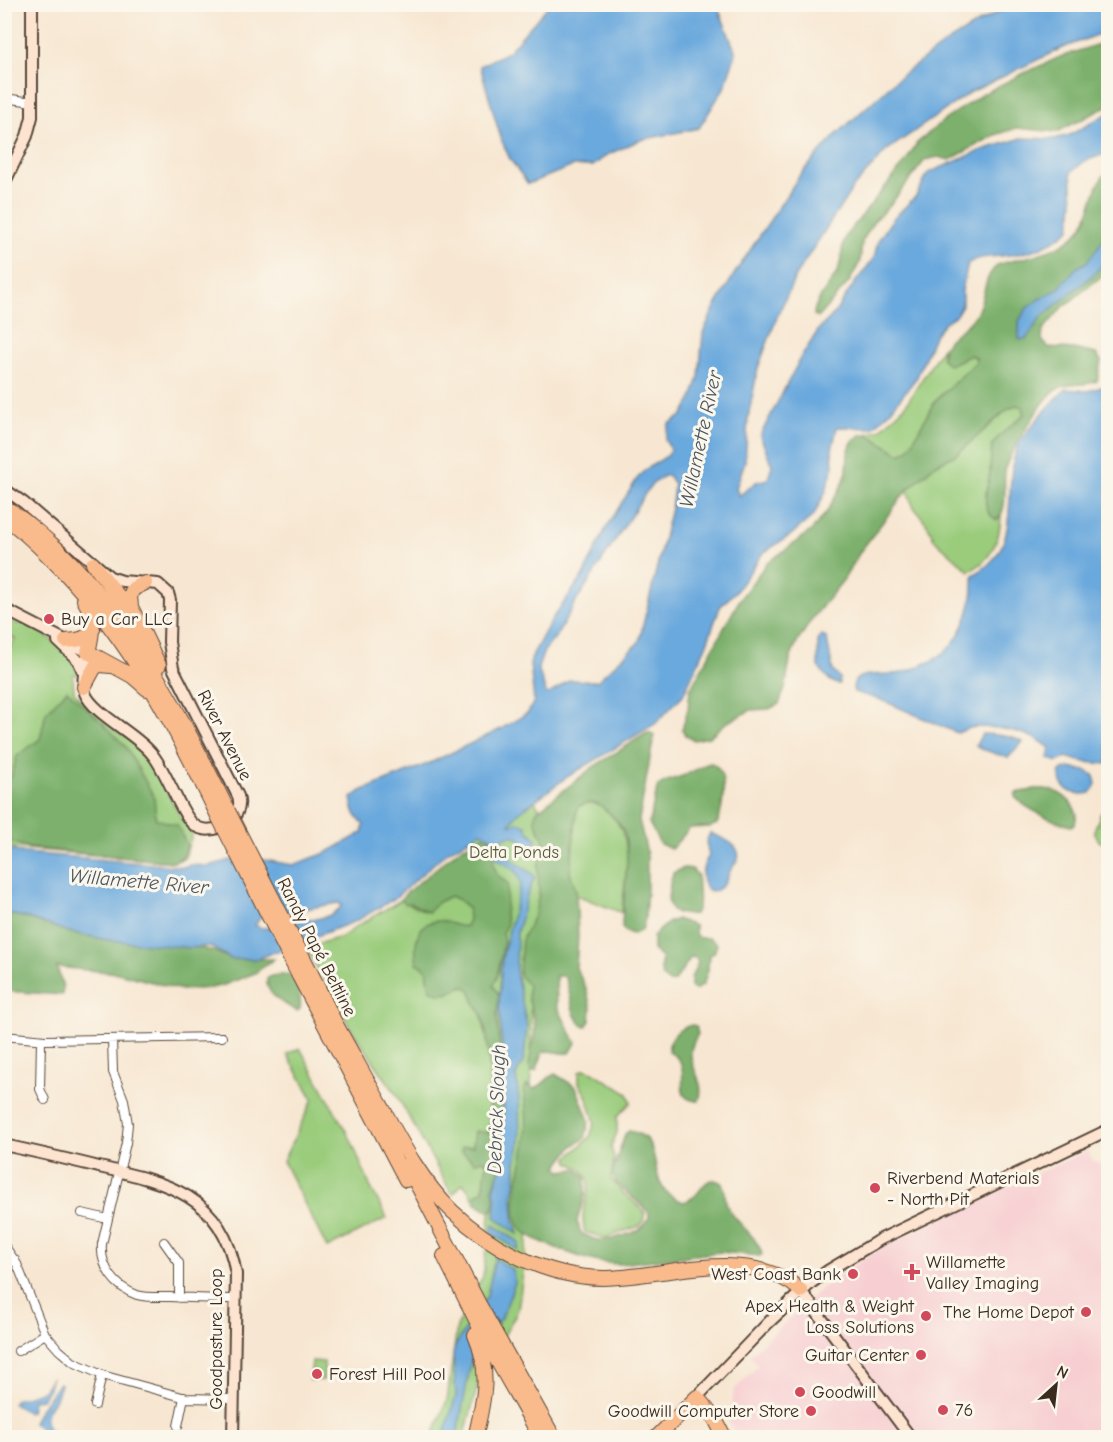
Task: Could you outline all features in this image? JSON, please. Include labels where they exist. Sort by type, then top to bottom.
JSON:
[{"type":"highway","name":"Randy Papé Beltline","points":[[4,506],[49,542],[104,599],[140,649],[181,717],[223,814],[473,1312],[554,1437]]},
{"type":"highway","name":"Randy Papé Beltline","points":[[4,517],[42,550],[99,610],[139,667],[203,785],[223,814]]},
{"type":"highway","points":[[93,564],[138,621]]},
{"type":"highway","points":[[68,576],[89,608],[93,629],[88,652],[145,686],[203,785]]},
{"type":"highway","points":[[145,583],[133,589],[130,596],[131,607],[168,684],[181,717]]},
{"type":"highway","points":[[66,641],[82,639],[88,636],[93,629]]},
{"type":"highway","points":[[84,681],[94,667],[100,665],[116,667]]},
{"type":"highway","name":"Randy Papé Beltline","points":[[304,972],[334,1021],[473,1312]]},
{"type":"highway","points":[[334,1021],[419,1170],[448,1206],[480,1234],[522,1259],[563,1273],[601,1278],[651,1275],[720,1266],[746,1267],[784,1278],[801,1291]]},
{"type":"highway","points":[[473,1312],[486,1374],[485,1392],[475,1437]]},
{"type":"highway","name":"Randy Papé Beltline","points":[[494,1344],[541,1437]]},
{"type":"highway","points":[[656,1437],[697,1397],[715,1419],[725,1437]]},
{"type":"street","points":[[4,184],[27,136],[32,117],[32,4]]},
{"type":"street","points":[[4,98],[33,102]]},
{"type":"street","points":[[4,489],[110,577],[145,583]]},
{"type":"street","name":"River Avenue","points":[[84,681],[85,692],[94,705],[152,753],[191,823],[200,828],[212,830],[236,817],[240,807],[238,796],[173,668],[169,642],[170,600],[168,593],[158,584],[145,583]]},
{"type":"street","points":[[4,609],[88,652],[84,681]]},
{"type":"street","points":[[47,631],[78,660],[84,681]]},
{"type":"street","points":[[4,1036],[41,1040],[222,1037]]},
{"type":"street","points":[[112,1039],[113,1072],[128,1117],[127,1136],[102,1252],[105,1265],[115,1280],[125,1289],[142,1296],[236,1299]]},
{"type":"street","points":[[41,1040],[40,1089],[45,1100]]},
{"type":"street","points":[[697,1397],[801,1291],[829,1270],[881,1239],[1108,1130]]},
{"type":"street","name":"Goodpasture Loop","points":[[4,1145],[155,1180],[175,1188],[197,1203],[210,1217],[225,1239],[236,1274],[232,1437]]},
{"type":"street","points":[[82,1213],[108,1219]]},
{"type":"street","points":[[164,1242],[179,1263],[179,1298]]},
{"type":"street","points":[[4,1245],[15,1260],[45,1334],[54,1346],[70,1360],[102,1375],[184,1397],[234,1399]]},
{"type":"street","points":[[4,1266],[15,1260]]},
{"type":"street","points":[[801,1291],[911,1437]]},
{"type":"street","points":[[18,1351],[45,1334]]},
{"type":"street","points":[[95,1405],[102,1375]]},
{"type":"street","points":[[178,1426],[184,1397]]},
{"type":"shaded area","points":[[1087,1151],[1092,1160],[1108,1168],[1108,1417],[1098,1437],[738,1437],[726,1417],[735,1411],[732,1402],[734,1390],[758,1365],[750,1355],[822,1288],[880,1247]]},
{"type":"green space","points":[[1108,41],[1108,106],[1057,132],[1017,128],[995,135],[950,160],[938,157],[925,160],[890,205],[874,221],[862,242],[860,262],[849,282],[818,317],[814,315],[817,303],[838,270],[847,234],[906,161],[917,143],[943,121],[981,95],[1060,57]]},
{"type":"green space","points":[[1108,171],[1108,271],[1061,309],[1043,330],[1042,340],[1048,347],[1096,354],[1101,361],[1097,381],[1067,385],[1057,389],[1036,414],[1007,463],[1001,515],[997,520],[991,516],[986,505],[991,451],[999,436],[1024,414],[1023,407],[1017,405],[1008,409],[957,454],[935,465],[907,490],[860,552],[844,579],[812,619],[796,644],[779,704],[769,709],[751,710],[726,723],[709,737],[694,740],[685,735],[682,729],[688,709],[690,690],[740,599],[766,564],[812,530],[826,513],[843,483],[852,442],[860,435],[867,434],[900,454],[908,450],[935,401],[976,362],[976,358],[971,355],[949,365],[942,359],[943,350],[950,338],[976,314],[989,275],[1002,263],[1049,251],[1078,232],[1087,217],[1099,183]]},
{"type":"green space","points":[[942,348],[942,359],[959,361],[971,355],[976,358],[976,362],[935,401],[908,450],[900,454],[867,434],[880,430],[905,406]]},
{"type":"green space","points":[[1017,405],[1023,407],[1024,414],[999,436],[991,451],[986,505],[991,516],[997,520],[1001,516],[999,533],[989,556],[969,571],[934,539],[927,524],[913,506],[907,490],[935,465],[957,454],[1008,409]]},
{"type":"green space","points":[[5,617],[17,624],[23,622],[65,650],[76,666],[78,675],[73,675],[74,692],[115,730],[146,753],[182,819],[193,831],[185,858],[174,862],[5,847],[4,658],[15,639],[5,633]]},
{"type":"green space","points":[[67,690],[126,747],[154,797],[156,819],[177,825],[187,845],[183,856],[174,862],[30,848],[5,840],[5,786],[12,774],[17,756],[40,739],[46,712]]},
{"type":"green space","points":[[647,733],[654,736],[639,820],[647,853],[645,919],[642,930],[634,934],[626,932],[622,927],[627,848],[622,828],[599,805],[583,804],[577,808],[570,873],[576,890],[578,936],[576,968],[586,988],[591,1008],[590,1021],[586,1026],[576,1018],[567,982],[564,976],[556,976],[557,1006],[576,1043],[570,1053],[543,1052],[536,1071],[532,1071],[529,1065],[535,1029],[534,1020],[528,998],[528,985],[519,975],[522,939],[535,914],[539,894],[538,867],[544,841],[535,821],[536,812],[593,767]]},
{"type":"green space","points":[[711,763],[721,773],[723,781],[723,800],[717,824],[710,827],[690,828],[671,849],[660,844],[649,823],[658,786]]},
{"type":"green space","points":[[1034,789],[1055,791],[1066,798],[1077,814],[1075,823],[1071,826],[1049,818],[1034,811],[1015,797],[1016,793]]},
{"type":"green space","name":"Delta Ponds","points":[[535,801],[545,818],[550,892],[530,963],[532,1155],[527,1243],[518,1310],[479,1381],[464,1437],[432,1438],[447,1400],[457,1327],[483,1276],[493,1188],[491,1005],[501,906],[470,838]]},
{"type":"green space","points":[[1108,802],[1108,846],[1099,841],[1094,831]]},
{"type":"green space","points":[[582,803],[595,804],[604,809],[619,825],[624,837],[627,861],[622,913],[576,895],[570,873],[577,808]]},
{"type":"green space","points":[[484,836],[492,840],[497,874],[508,884],[505,915],[507,924],[502,933],[504,941],[497,978],[493,985],[499,995],[497,1017],[501,1060],[500,1140],[502,1154],[501,1166],[493,1188],[495,1202],[493,1210],[488,1211],[475,1202],[473,1197],[483,1190],[487,1162],[483,1160],[475,1162],[461,1151],[462,1147],[473,1146],[475,1131],[489,1133],[491,1127],[489,1057],[482,1015],[471,991],[463,986],[443,993],[430,989],[428,973],[417,963],[416,955],[417,940],[422,928],[434,921],[466,926],[469,920],[468,908],[450,896],[440,901],[428,912],[410,903],[405,904],[401,900],[406,893],[461,848]]},
{"type":"green space","points":[[684,868],[692,869],[698,876],[698,905],[695,914],[677,913],[669,904],[673,873]]},
{"type":"green space","points":[[450,896],[468,908],[469,920],[462,928],[453,924],[426,967],[428,981],[447,994],[463,986],[469,988],[481,1013],[489,1048],[490,1132],[477,1131],[473,1146],[461,1151],[475,1162],[483,1160],[488,1165],[483,1190],[473,1197],[463,1183],[453,1194],[448,1187],[396,1094],[351,1029],[303,943],[321,943],[342,937],[401,900],[428,912],[440,901]]},
{"type":"green space","points":[[4,913],[28,918],[69,932],[108,940],[195,947],[214,951],[231,959],[274,959],[255,973],[211,988],[182,990],[118,973],[57,967],[63,987],[62,995],[4,991]]},
{"type":"green space","points":[[677,919],[695,926],[695,934],[699,938],[709,938],[717,944],[714,953],[709,955],[708,970],[703,985],[695,990],[691,987],[691,978],[698,963],[696,958],[691,957],[675,981],[670,983],[663,978],[661,957],[653,950],[653,936],[669,922]]},
{"type":"green space","points":[[288,974],[294,980],[299,995],[300,1009],[297,1011],[272,994],[267,985],[267,979],[271,976]]},
{"type":"green space","points":[[692,1025],[696,1026],[698,1034],[691,1053],[700,1083],[699,1101],[691,1100],[683,1093],[681,1064],[668,1051],[670,1041],[676,1033]]},
{"type":"green space","points":[[300,1048],[351,1140],[370,1186],[387,1218],[327,1248],[283,1161],[313,1099],[287,1054]]},
{"type":"green space","points":[[584,1069],[593,1072],[628,1094],[631,1102],[617,1117],[617,1132],[611,1147],[614,1158],[611,1179],[645,1212],[639,1226],[605,1238],[585,1232],[583,1221],[589,1184],[587,1177],[569,1162],[568,1158],[590,1137],[595,1122],[586,1095],[579,1083],[579,1072]]},
{"type":"green space","points":[[555,1074],[576,1087],[589,1121],[585,1138],[573,1146],[558,1166],[561,1171],[576,1169],[585,1177],[585,1195],[577,1221],[581,1233],[592,1239],[610,1239],[638,1230],[649,1217],[648,1211],[617,1184],[612,1174],[625,1134],[629,1131],[642,1136],[649,1143],[658,1176],[670,1196],[684,1202],[695,1196],[708,1182],[713,1180],[721,1183],[727,1206],[755,1241],[762,1254],[760,1256],[721,1252],[611,1264],[579,1256],[526,1233],[519,1226],[515,1208],[527,1131],[523,1090],[527,1085],[534,1089]]},
{"type":"green space","name":"Forest Hill Pool","points":[[312,1361],[324,1362],[324,1380],[310,1380]]},
{"type":"water","points":[[549,5],[717,5],[736,53],[724,88],[699,128],[640,140],[607,155],[593,166],[573,166],[528,184],[510,159],[501,139],[480,66],[508,52]]},
{"type":"water","name":"Willamette River","points":[[1013,5],[1108,5],[1108,31],[1062,48],[971,92],[886,151],[852,189],[797,273],[758,368],[748,418],[745,461],[736,488],[739,496],[756,482],[768,479],[772,465],[760,436],[800,359],[819,329],[834,314],[874,258],[878,241],[892,220],[916,196],[928,173],[982,150],[1022,138],[1054,139],[1070,135],[1108,113],[1108,153],[1085,161],[1071,172],[1073,202],[1070,229],[1046,245],[1029,251],[984,258],[968,263],[962,290],[962,305],[956,315],[944,323],[934,336],[917,377],[890,411],[873,428],[837,427],[832,450],[833,467],[826,491],[814,515],[791,535],[763,553],[737,590],[720,607],[706,646],[683,695],[655,724],[567,777],[517,814],[510,824],[518,822],[526,825],[528,831],[537,839],[533,848],[527,849],[519,839],[513,836],[501,840],[505,853],[535,877],[517,932],[516,972],[527,1026],[524,1060],[516,1075],[520,1143],[513,1194],[514,1220],[518,1234],[495,1217],[494,1190],[504,1159],[504,1073],[499,1005],[501,972],[503,954],[521,883],[515,870],[496,858],[493,842],[487,835],[481,832],[447,852],[394,899],[356,921],[256,959],[231,959],[210,946],[191,948],[108,940],[69,932],[5,913],[4,849],[184,867],[209,866],[231,860],[264,860],[293,865],[326,853],[362,833],[364,825],[354,813],[352,806],[352,798],[361,791],[430,763],[501,729],[528,713],[534,701],[530,664],[533,654],[552,619],[583,576],[606,528],[637,479],[646,469],[667,456],[671,450],[665,440],[669,424],[682,416],[692,399],[699,377],[703,333],[735,273],[800,175],[836,135],[902,75],[947,42]],"holes":[[[668,475],[674,484],[672,504],[639,642],[597,681],[570,680],[549,694],[546,693],[538,668],[544,651],[557,635],[650,486]],[[338,903],[342,905],[338,910],[326,917],[268,928],[255,925],[261,917]]]},
{"type":"water","points":[[1108,233],[1108,259],[1093,275],[1041,317],[1027,338],[1019,339],[1019,321],[1027,308],[1057,290],[1076,268],[1087,262]]},
{"type":"water","points":[[1108,385],[1108,764],[1083,762],[1066,757],[1058,762],[1048,758],[1050,748],[1025,734],[1005,729],[976,727],[957,733],[884,701],[854,692],[857,679],[863,676],[904,672],[927,663],[939,657],[957,638],[968,614],[973,575],[989,564],[1000,550],[1006,534],[1013,463],[1018,446],[1040,417],[1066,389],[1088,391]]},
{"type":"water","points":[[822,635],[827,639],[833,671],[840,678],[839,684],[829,680],[818,667],[818,640]]},
{"type":"water","points":[[982,734],[1009,737],[1023,742],[1008,758],[979,748],[976,745]]},
{"type":"water","points":[[1071,768],[1094,775],[1096,784],[1091,793],[1074,793],[1062,785],[1060,773]]},
{"type":"water","points":[[710,833],[730,842],[737,849],[738,854],[738,859],[724,884],[713,891],[704,886],[702,880],[704,865],[709,856],[706,842]]},
{"type":"water","points":[[493,1225],[519,1242],[518,1250],[491,1233]]},
{"type":"water","points":[[495,1258],[513,1270],[515,1283],[502,1317],[473,1350],[457,1437],[443,1438],[456,1396],[453,1354],[456,1344],[487,1296]]},
{"type":"water","points":[[52,1377],[49,1388],[42,1399],[33,1400],[31,1411],[27,1412],[13,1404],[14,1400],[43,1390]]},
{"type":"water","points":[[59,1383],[58,1394],[46,1414],[48,1430],[62,1437],[54,1437],[33,1423],[41,1407]]},
{"type":"place","name":"Buy a Car LLC","points":[[49,619]]},
{"type":"place","name":"Riverbend Materials - North Pit","points":[[875,1188]]},
{"type":"place","name":"Willamette Valley Imaging","points":[[912,1272]]},
{"type":"place","name":"West Coast Bank","points":[[853,1274]]},
{"type":"place","name":"The Home Depot","points":[[1086,1312]]},
{"type":"place","name":"Apex Health & Weight Loss Solutions","points":[[926,1316]]},
{"type":"place","name":"Guitar Center","points":[[921,1355]]},
{"type":"place","name":"Forest Hill Pool","points":[[317,1374]]},
{"type":"place","name":"Goodwill","points":[[800,1392]]},
{"type":"place","name":"76","points":[[943,1410]]},
{"type":"place","name":"Goodwill Computer Store","points":[[811,1411]]},
{"type":"water label","name":"Debrick Slough","points":[[496,1109]]}]
